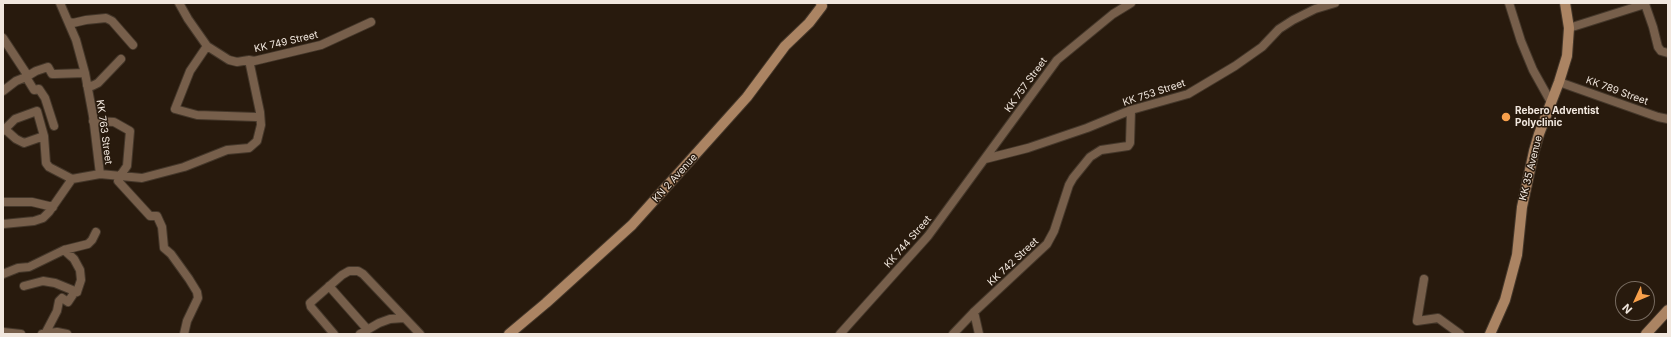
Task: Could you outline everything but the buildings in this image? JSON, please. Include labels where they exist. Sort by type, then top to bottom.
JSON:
[{"type":"street","name":"KK 763 Street","points":[[60,3],[76,40],[88,85],[100,174],[72,179]]},
{"type":"street","name":"KK 749 Street","points":[[179,3],[207,46],[228,60],[237,62],[249,60],[254,61],[321,45],[371,22]]},
{"type":"street","name":"KN 2 Avenue","points":[[509,334],[546,303],[632,225],[747,97],[786,46],[809,23],[822,6],[822,3]]},
{"type":"street","name":"KK 757 Street","points":[[985,159],[1056,60],[1113,14],[1131,3]]},
{"type":"street","points":[[1509,3],[1521,41],[1533,70],[1552,104]]},
{"type":"street","name":"KK 35 Avenue","points":[[1490,334],[1505,300],[1517,255],[1522,207],[1534,151],[1539,134],[1552,104],[1567,56],[1569,28],[1565,3]]},
{"type":"street","name":"KK 753 Street","points":[[985,159],[1028,148],[1087,128],[1131,110],[1188,94],[1235,66],[1262,47],[1279,29],[1293,20],[1328,4]]},
{"type":"street","points":[[1569,28],[1644,4],[1653,27],[1658,47],[1660,51],[1668,53]]},
{"type":"street","points":[[69,22],[73,23],[106,18],[112,21],[133,45]]},
{"type":"street","points":[[3,38],[34,90],[39,89],[45,98],[54,126]]},
{"type":"street","points":[[207,46],[190,71],[175,109],[197,115],[256,117]]},
{"type":"street","points":[[88,85],[92,86],[98,83],[121,59]]},
{"type":"street","points":[[100,174],[142,178],[184,167],[227,150],[249,148],[256,141],[261,125],[260,112],[249,60]]},
{"type":"street","points":[[3,91],[16,81],[48,67],[52,74],[85,73]]},
{"type":"street","name":"KK 789 Street","points":[[1559,82],[1658,117],[1668,119]]},
{"type":"street","name":"KK 742 Street","points":[[953,334],[974,312],[1046,244],[1054,231],[1069,185],[1090,157],[1101,150],[1128,146],[1130,143],[1131,110]]},
{"type":"street","points":[[3,224],[34,221],[43,218],[53,207],[72,179],[49,167],[46,163],[44,136],[38,111],[15,119],[4,130],[24,143],[44,136]]},
{"type":"street","points":[[94,121],[114,122],[130,131],[127,166],[118,181],[150,216],[157,216],[162,227],[164,248],[180,266],[197,292],[198,298],[184,334]]},
{"type":"street","name":"KK 744 Street","points":[[840,334],[928,236],[985,159]]},
{"type":"street","points":[[3,202],[32,202],[53,207]]},
{"type":"street","points":[[3,274],[18,268],[28,267],[64,250],[88,244],[96,232]]},
{"type":"street","points":[[44,333],[57,311],[59,301],[62,298],[68,302],[74,293],[77,292],[81,280],[80,270],[74,259],[64,250]]},
{"type":"street","points":[[334,334],[310,305],[312,300],[342,274],[349,271],[363,274],[420,334]]},
{"type":"street","points":[[1424,279],[1416,321],[1438,318],[1460,334]]},
{"type":"street","points":[[24,286],[43,281],[55,283],[77,292]]},
{"type":"street","points":[[329,286],[363,331],[390,319],[404,318]]},
{"type":"street","points":[[1646,334],[1668,310]]},
{"type":"street","points":[[974,312],[979,334]]},
{"type":"street","points":[[3,332],[21,334]]},
{"type":"street","points":[[44,333],[57,332],[67,334]]},
{"type":"place","name":"Rebero Adventist Polyclinic","points":[[1506,117]]}]
